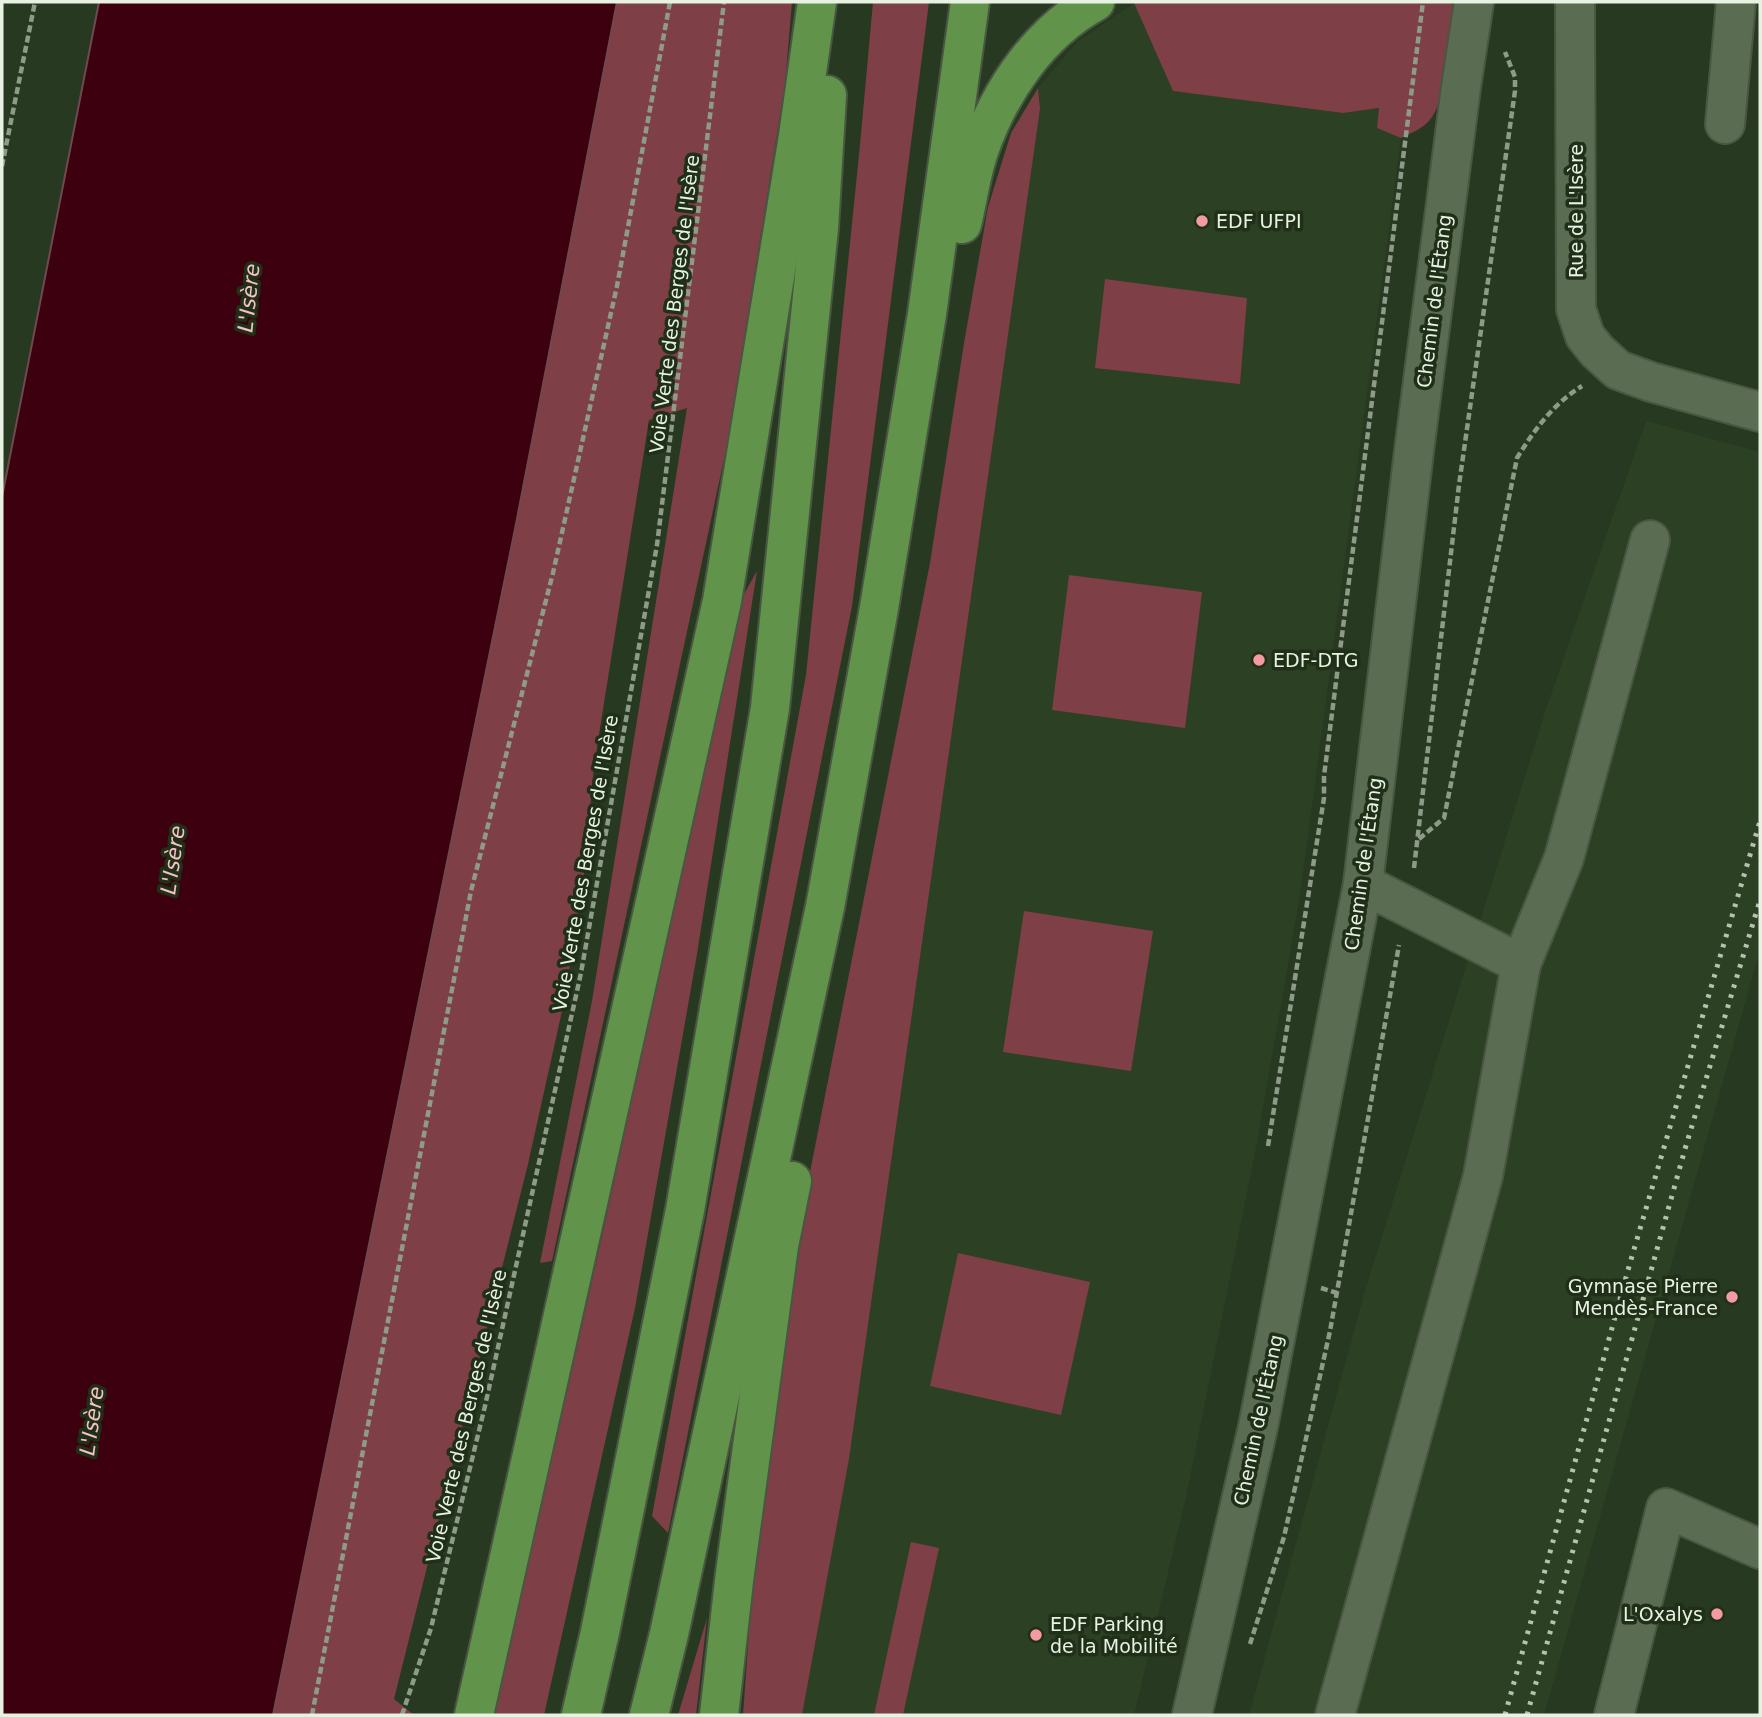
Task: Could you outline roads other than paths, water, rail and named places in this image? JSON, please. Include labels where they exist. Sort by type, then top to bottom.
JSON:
[{"type":"highway","points":[[474,1715],[722,601],[796,150],[817,2]]},
{"type":"highway","points":[[581,1715],[685,1210],[770,708],[819,228],[833,2]]},
{"type":"highway","points":[[649,1715],[669,1634],[825,907],[879,608],[927,313],[970,2]]},
{"type":"highway","points":[[927,313],[959,242],[979,151],[1003,96],[1031,54],[1058,29],[1095,2]]},
{"type":"highway","points":[[719,1715],[734,1581],[779,1246],[844,912],[879,608]]},
{"type":"street","name":"Chemin de l'Étang","points":[[1192,1715],[1258,1427],[1363,884],[1414,451],[1474,2]]},
{"type":"street","name":"Rue de L'Isère","points":[[1575,2],[1576,309],[1585,336],[1618,370],[1651,382],[1760,412]]},
{"type":"street","points":[[1725,124],[1736,2]]},
{"type":"street","points":[[1335,1715],[1483,1176],[1521,964],[1564,858],[1650,540]]},
{"type":"street","points":[[1363,884],[1521,964]]},
{"type":"street","points":[[1614,1715],[1666,1508],[1760,1549]]},
{"type":"water","name":"L'Isère","points":[[99,2],[617,2],[515,529],[273,1715],[2,1715],[2,497]]},
{"type":"railway","points":[[1505,1715],[1630,1263],[1760,821]]},
{"type":"railway","points":[[1527,1715],[1685,1149],[1760,900]]},
{"type":"place","name":"EDF UFPI","points":[[1202,221]]},
{"type":"place","name":"EDF-DTG","points":[[1259,660]]},
{"type":"place","name":"Gymnase Pierre Mendès-France","points":[[1732,1297]]},
{"type":"place","name":"L'Oxalys","points":[[1717,1614]]},
{"type":"place","name":"EDF Parking de la Mobilité","points":[[1036,1635]]}]
